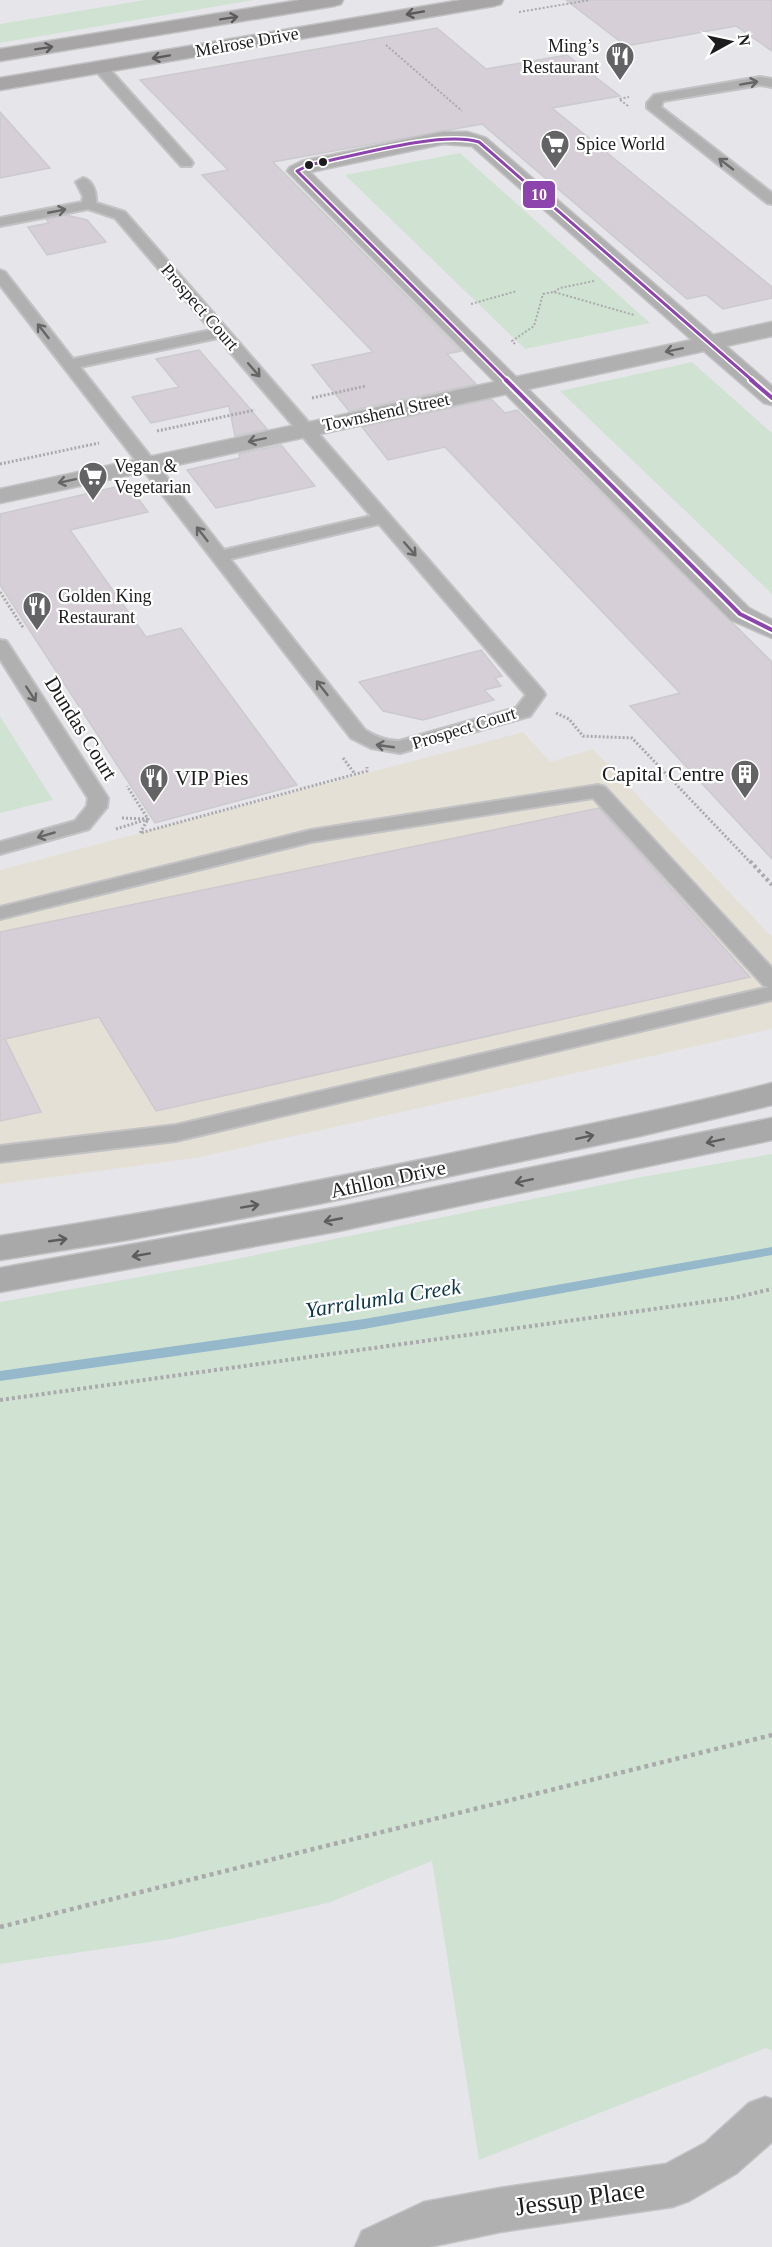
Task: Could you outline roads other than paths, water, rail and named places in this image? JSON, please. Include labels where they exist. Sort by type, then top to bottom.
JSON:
[{"type":"main road","name":"Melrose Drive","points":[[0,56],[334,0]]},
{"type":"main road","name":"Melrose Drive","points":[[0,84],[494,0]]},
{"type":"main road","name":"Athllon Drive","points":[[0,1248],[330,1192],[772,1094]]},
{"type":"main road","name":"Athllon Drive","points":[[0,1280],[339,1219],[772,1130]]},
{"type":"street","points":[[768,635],[740,614],[297,171],[309,165],[443,138],[467,138],[479,142],[772,398]]},
{"type":"street","name":"Townshend Street","points":[[298,421],[494,368],[772,309]]},
{"type":"street","name":"Townshend Street","points":[[0,496],[140,455],[298,421],[511,385],[772,329]]},
{"type":"street","name":"Townshend Street","points":[[0,474],[140,455]]},
{"type":"street","name":"Jessup Place","points":[[379,2247],[424,2225],[500,2210],[672,2185],[722,2158],[765,2118]]},
{"type":"lane","points":[[99,67],[186,163]]},
{"type":"lane","points":[[772,83],[760,81],[659,98],[654,103],[654,108],[772,200]]},
{"type":"lane","points":[[83,182],[90,196],[89,205]]},
{"type":"lane","name":"Prospect Court","points":[[0,222],[89,205],[120,215],[536,695],[523,711],[400,747],[385,747],[370,742],[358,734],[220,556]]},
{"type":"lane","points":[[0,275],[220,556],[383,518]]},
{"type":"lane","points":[[70,364],[222,332]]},
{"type":"lane","name":"Dundas Court","points":[[0,645],[98,798],[97,807],[82,825],[0,848]]},
{"type":"lane","points":[[0,913],[310,836],[598,791],[772,981]]},
{"type":"lane","points":[[0,1154],[176,1133],[772,993]]},
{"type":"waterway","name":"Yarralumla Creek","points":[[0,1376],[364,1324],[772,1251]]},
{"type":"place","name":"Ming’s Restaurant","points":[[620,82]]},
{"type":"place","name":"Spice World","points":[[555,170]]},
{"type":"place","name":"Vegan & Vegetarian","points":[[93,502]]},
{"type":"place","name":"Golden King Restaurant","points":[[37,632]]},
{"type":"place","name":"Capital Centre","points":[[745,800]]},
{"type":"place","name":"VIP Pies","points":[[154,804]]}]
